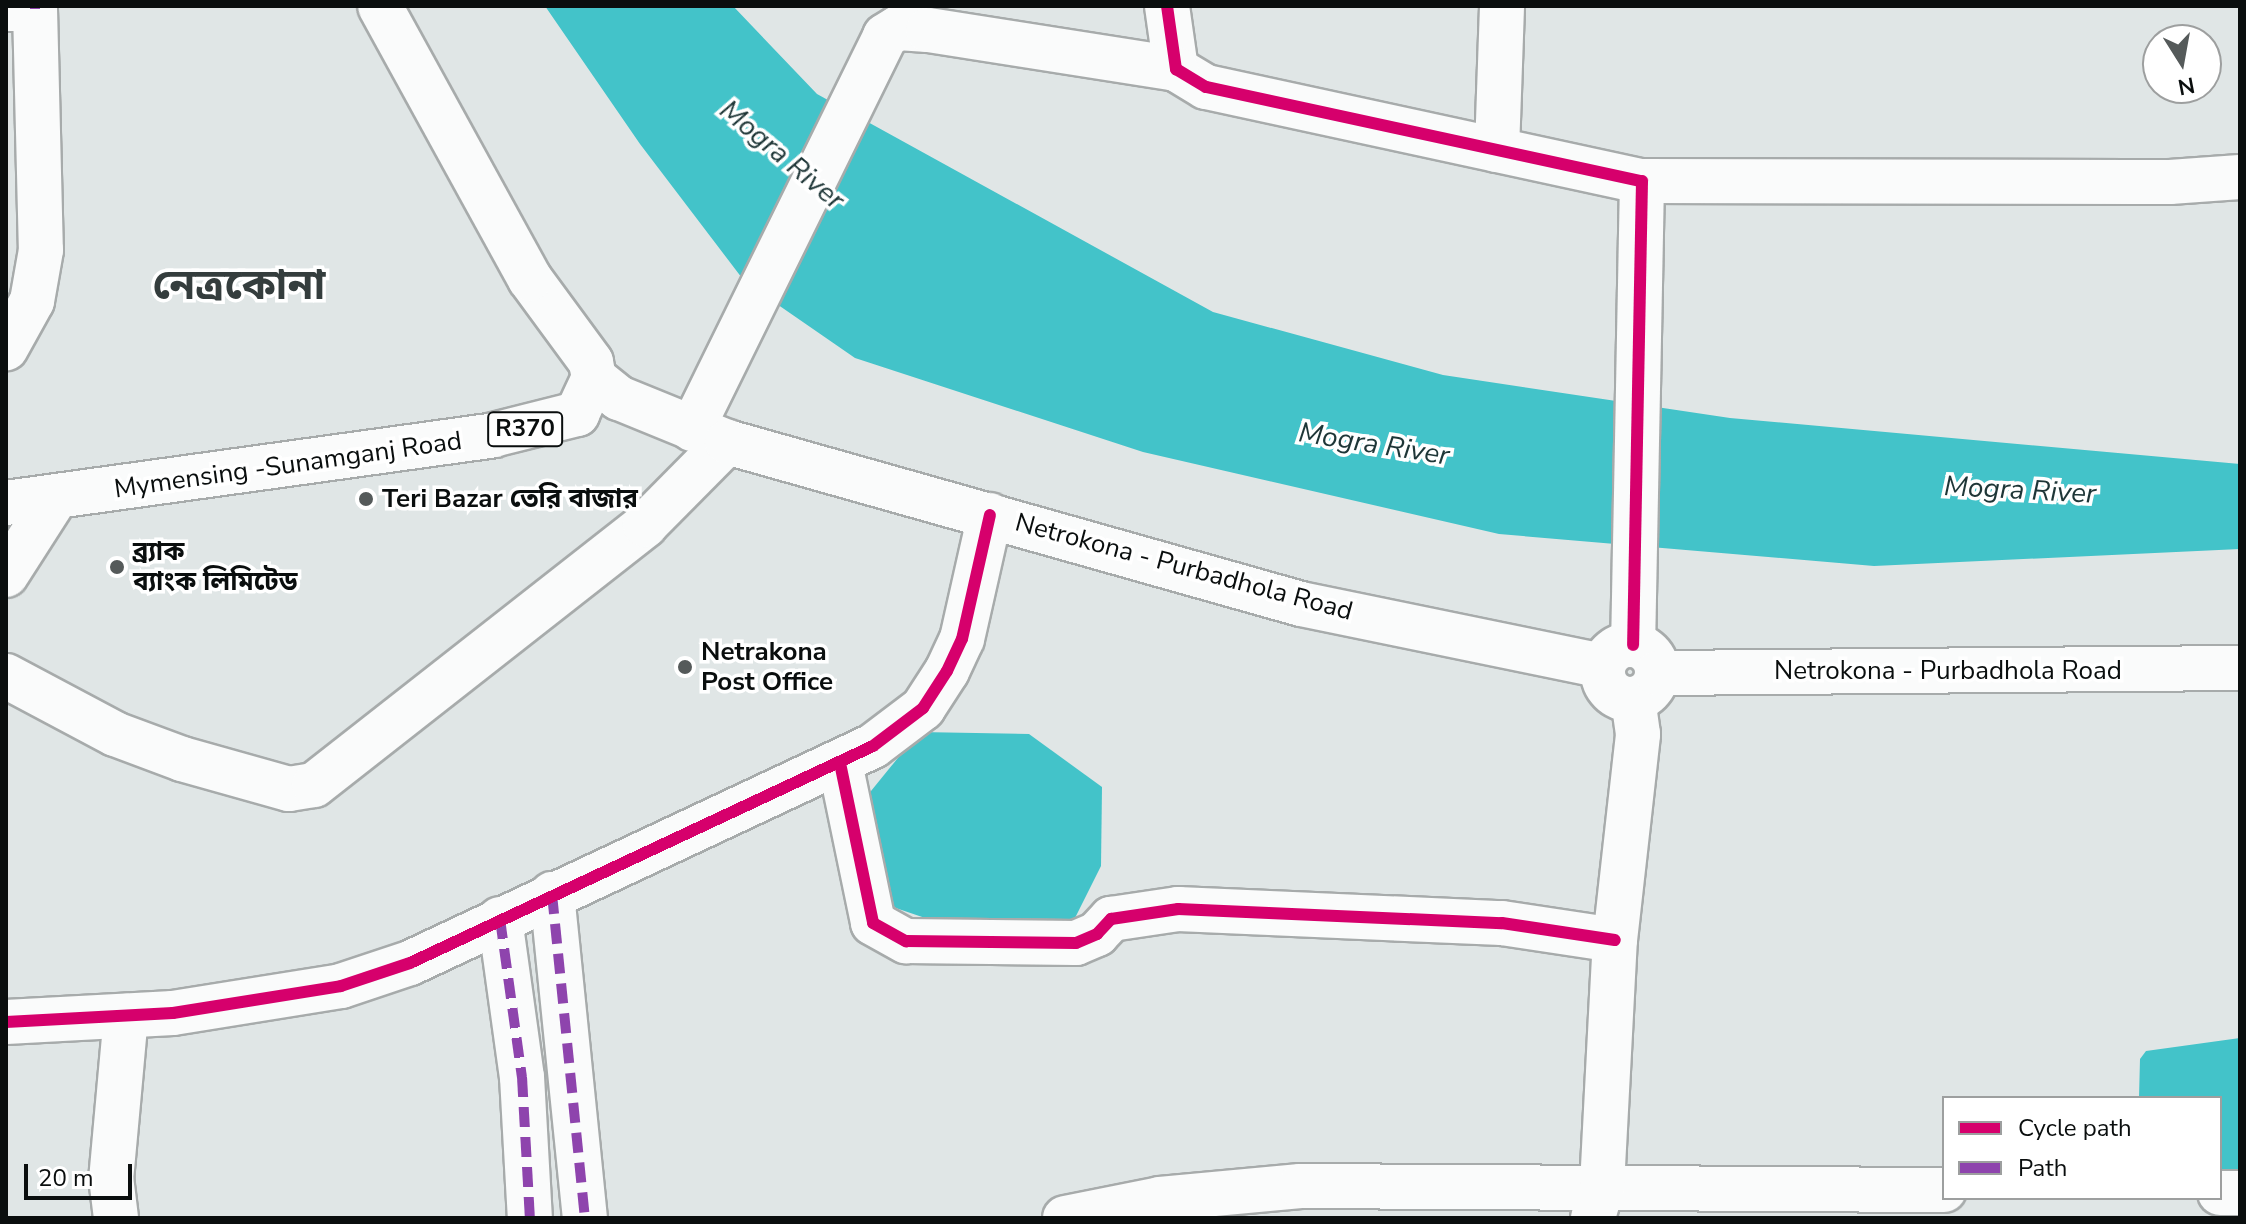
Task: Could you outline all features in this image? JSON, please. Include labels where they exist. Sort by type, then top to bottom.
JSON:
[{"type":"street","points":[[380,6],[530,279],[574,335],[591,362],[594,378]]},
{"type":"street","points":[[1167,6],[1176,69]]},
{"type":"street","points":[[1497,150],[1502,6]]},
{"type":"street","points":[[6,348],[32,301],[41,250],[26,8]]},
{"type":"street","points":[[6,676],[115,734],[169,754],[289,789],[314,785],[645,525],[709,436],[753,302],[885,36],[898,28],[1176,69],[1206,87],[1642,181],[2170,182],[2240,177]]},
{"type":"street","points":[[1598,1202],[1615,940],[1638,734],[1632,661],[1642,181]]},
{"type":"street","name":"Netrokona - Purbadhola Road","points":[[594,378],[619,398],[709,436],[1301,604],[1632,661],[2240,668]]},
{"type":"street","name":"Mymensing -Sunamganj Road","points":[[6,503],[561,421],[577,414],[594,378]]},
{"type":"street","points":[[6,575],[56,497]]},
{"type":"street","points":[[6,1022],[126,1016],[341,986],[410,963],[552,894],[840,763],[901,728],[937,690],[962,639],[990,515]]},
{"type":"street","points":[[840,763],[873,923],[906,941],[1076,943],[1097,934],[1111,919],[1178,909],[1502,923],[1615,940]]},
{"type":"street","points":[[552,894],[585,1218]]},
{"type":"street","points":[[500,919],[524,1092],[530,1218]]},
{"type":"street","points":[[116,1218],[113,1152],[126,1016]]},
{"type":"street","points":[[1065,1218],[1160,1199],[1300,1186],[1598,1202],[1942,1190]]},
{"type":"water","name":"Mogra River","points":[[545,6],[733,6],[817,94],[1213,312],[1443,375],[1730,418],[2240,464],[2240,549],[1874,566],[1499,534],[1143,452],[855,358],[745,282],[640,144]]},
{"type":"water","points":[[919,732],[1029,734],[1102,787],[1101,866],[1071,926],[987,939],[881,903],[858,807]]},
{"type":"water","points":[[2240,1038],[2240,1171],[2222,1171],[2222,1096],[2139,1096],[2140,1059],[2146,1051]]},
{"type":"marked path","points":[[552,894],[585,1218]]},
{"type":"marked path","points":[[500,919],[522,1077],[530,1218]]},
{"type":"cycle path","points":[[1167,6],[1176,69],[1206,87],[1642,181],[1633,645]]},
{"type":"cycle path","points":[[6,1022],[173,1013],[341,986],[410,963],[873,746],[923,708],[947,671],[962,639],[990,515]]},
{"type":"cycle path","points":[[840,763],[873,923],[906,941],[1076,943],[1097,934],[1111,919],[1178,909],[1502,923],[1615,940]]},
{"type":"place","name":"Teri Bazar তেরি বাজার","points":[[366,499]]},
{"type":"place","name":"ব্র্যাক ব্যাংক লিমিটেড","points":[[117,567]]},
{"type":"place","name":"Netrakona Post Office","points":[[685,667]]},
{"type":"district","name":"নেত্রকোনা","points":[[239,286]]}]
